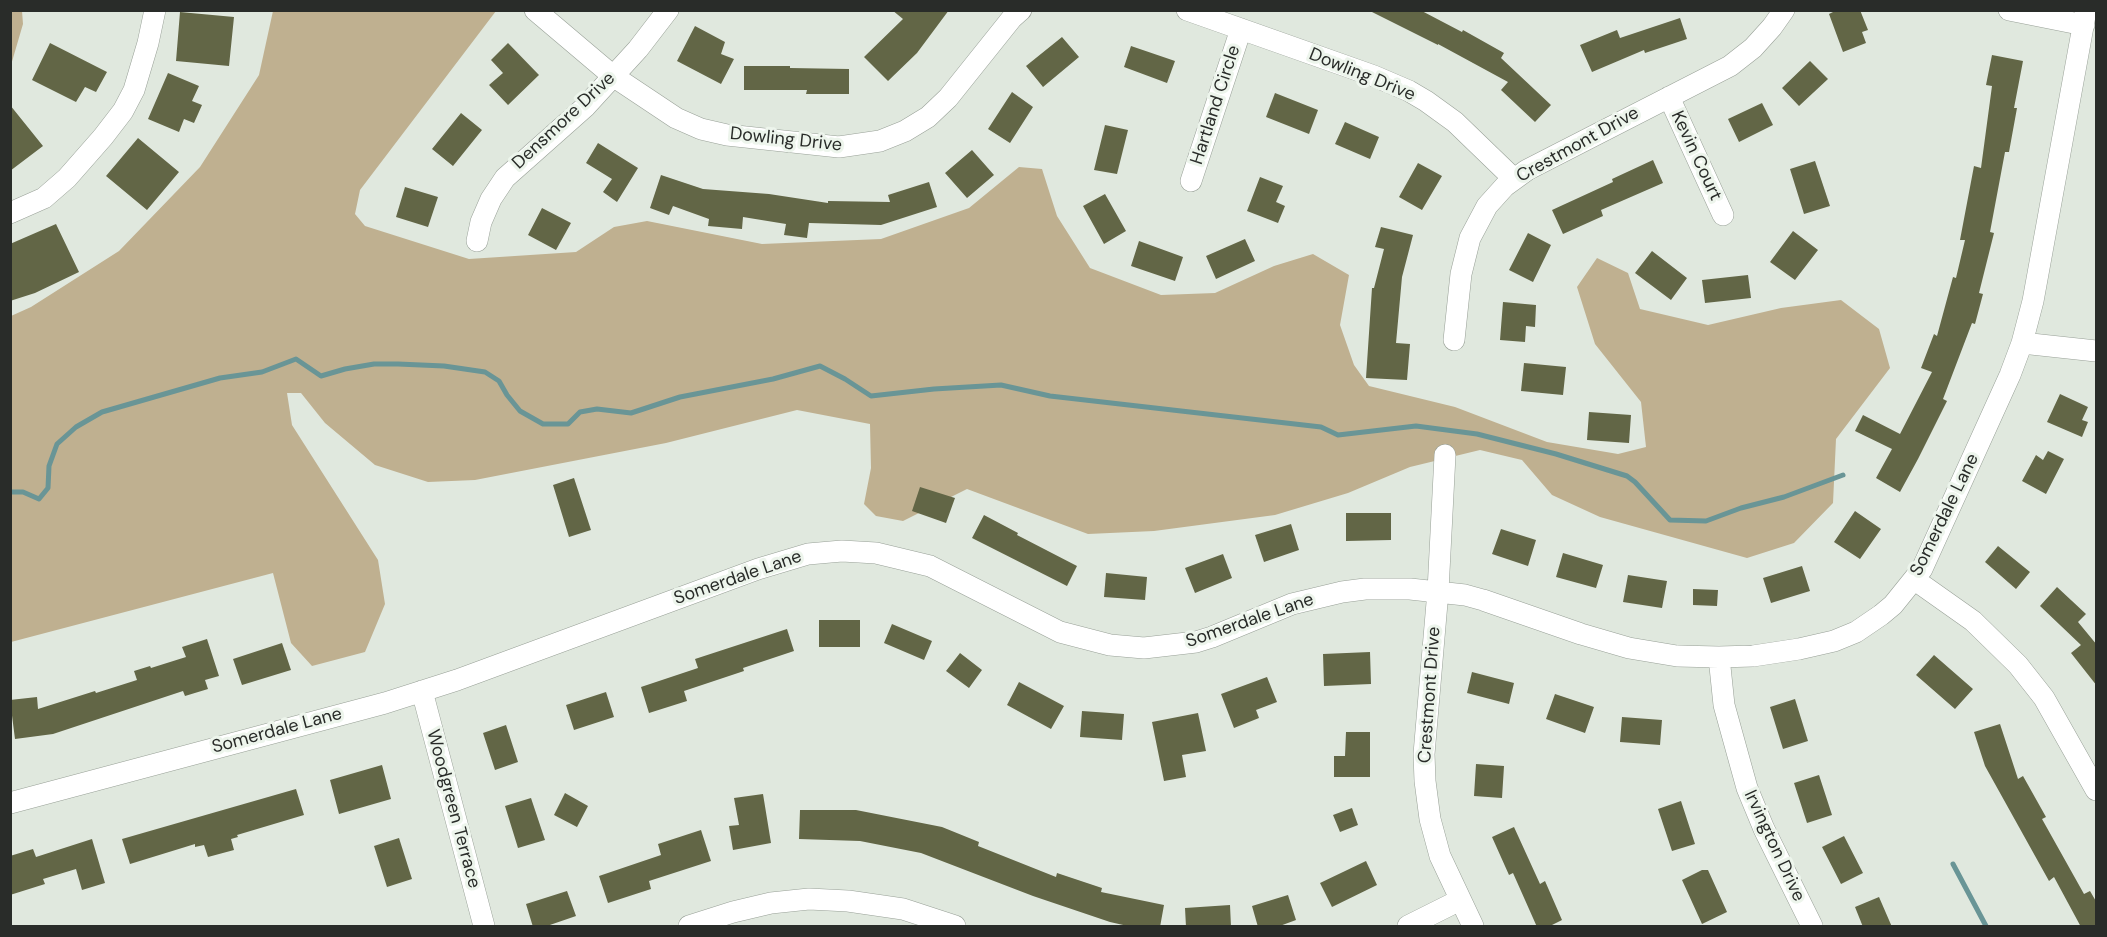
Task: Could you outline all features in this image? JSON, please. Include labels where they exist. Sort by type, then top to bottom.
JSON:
[{"type":"street","points":[[10,213],[44,198],[67,178],[123,111],[136,81],[155,10]]},
{"type":"street","name":"Dowling Drive","points":[[535,10],[613,76],[675,118],[701,129],[727,135],[839,147],[880,141],[905,131],[928,117],[948,98],[1012,18],[1021,10]]},
{"type":"street","name":"Densmore Drive","points":[[477,242],[481,222],[491,198],[505,177],[585,106],[638,49],[668,10]]},
{"type":"street","name":"Dowling Drive","points":[[1187,10],[1374,76],[1417,96],[1455,122],[1514,179]]},
{"type":"street","name":"Crestmont Drive","points":[[1454,340],[1461,274],[1470,238],[1487,207],[1514,179],[1527,170],[1730,66],[1743,57],[1772,27],[1784,10]]},
{"type":"street","points":[[2009,10],[2085,18]]},
{"type":"street","name":"Somerdale Lane","points":[[10,803],[385,703],[758,568],[808,554],[842,551],[876,553],[930,566],[1060,632],[1093,642],[1133,647],[1196,642],[1292,604],[1365,589],[1438,591],[1483,600],[1629,648],[1677,656],[1754,656],[1834,641],[1856,632],[1881,615],[1915,580],[1944,525],[2006,386],[2022,343],[2033,301],[2085,18]]},
{"type":"street","name":"Hartland Circle","points":[[1191,181],[1241,29]]},
{"type":"street","name":"Kevin Court","points":[[1668,97],[1723,215]]},
{"type":"street","points":[[2022,343],[2097,351]]},
{"type":"street","name":"Crestmont Drive","points":[[1445,455],[1438,591],[1424,754],[1425,781],[1430,819],[1440,856],[1473,927]]},
{"type":"street","points":[[1915,580],[1972,621],[2018,665],[2044,698],[2096,789]]},
{"type":"street","name":"Irvington Drive","points":[[1719,657],[1724,705],[1747,788],[1764,830],[1812,927]]},
{"type":"street","name":"Woodgreen Terrace","points":[[422,691],[484,927]]},
{"type":"street","points":[[689,927],[733,912],[771,903],[809,899],[848,901],[903,909],[956,927]]},
{"type":"street","points":[[1408,927],[1460,900]]},
{"type":"shaded area","points":[[11,10],[22,11],[23,24],[11,65]]},
{"type":"shaded area","points":[[273,11],[496,11],[360,190],[355,214],[365,226],[469,259],[576,252],[614,227],[647,221],[762,244],[881,239],[969,208],[1019,167],[1042,169],[1057,216],[1090,268],[1161,295],[1215,293],[1274,266],[1313,254],[1349,275],[1340,325],[1354,365],[1369,386],[1455,407],[1547,442],[1618,454],[1646,447],[1641,402],[1595,344],[1577,287],[1597,258],[1628,273],[1640,309],[1708,325],[1781,308],[1841,300],[1879,329],[1890,368],[1836,439],[1833,503],[1794,543],[1747,558],[1600,517],[1552,495],[1522,460],[1480,450],[1410,467],[1348,493],[1275,515],[1154,531],[1088,534],[967,489],[903,521],[876,516],[864,504],[871,468],[870,424],[797,410],[666,443],[475,480],[428,482],[375,465],[325,423],[301,393],[287,393],[292,425],[378,560],[385,604],[365,652],[312,666],[291,643],[273,573],[11,642],[11,316],[31,307],[119,251],[200,167],[259,75]]},
{"type":"building","points":[[892,10],[949,10],[917,53],[888,81],[864,57],[903,19]]},
{"type":"building","points":[[1368,10],[1420,10],[1462,32],[1463,30],[1504,53],[1501,58],[1551,105],[1535,122],[1501,90],[1508,82]]},
{"type":"building","points":[[1837,10],[1860,10],[1868,30],[1862,32],[1866,43],[1843,52],[1829,14]]},
{"type":"building","points":[[180,12],[234,17],[229,66],[176,61]]},
{"type":"building","points":[[1680,18],[1687,39],[1645,53],[1644,50],[1592,72],[1580,45],[1617,30],[1620,38]]},
{"type":"building","points":[[695,26],[725,42],[721,54],[734,59],[721,84],[677,61]]},
{"type":"building","points":[[1062,37],[1079,57],[1043,87],[1026,66]]},
{"type":"building","points":[[50,43],[107,72],[96,92],[85,87],[76,102],[32,80]]},
{"type":"building","points":[[508,43],[539,75],[508,105],[489,85],[503,73],[491,60]]},
{"type":"building","points":[[1131,46],[1175,61],[1167,83],[1124,67]]},
{"type":"building","points":[[1992,55],[2023,61],[2009,152],[2005,152],[1990,232],[1994,233],[1979,293],[1983,294],[1975,324],[1972,323],[1943,399],[1947,401],[1900,492],[1876,478],[1892,449],[1855,431],[1863,415],[1900,434],[1932,372],[1921,368],[1934,334],[1937,336],[1953,277],[1956,278],[1965,240],[1960,240],[1974,166],[1981,168],[1992,86],[1986,85]]},
{"type":"building","points":[[1810,61],[1828,79],[1799,106],[1782,88]]},
{"type":"building","points":[[744,66],[849,69],[849,94],[806,94],[807,90],[744,90]]},
{"type":"building","points":[[168,73],[199,86],[192,101],[202,105],[194,123],[184,119],[179,132],[148,119]]},
{"type":"building","points":[[1012,92],[1033,107],[1010,143],[988,129]]},
{"type":"building","points":[[1275,93],[1318,110],[1309,134],[1266,117]]},
{"type":"building","points":[[1762,103],[1773,125],[1739,142],[1728,119]]},
{"type":"building","points":[[10,105],[43,146],[10,171]]},
{"type":"building","points":[[461,113],[482,130],[453,166],[432,149]]},
{"type":"building","points":[[1345,122],[1379,137],[1370,159],[1335,144]]},
{"type":"building","points":[[1105,125],[1128,130],[1117,174],[1094,170]]},
{"type":"building","points":[[138,138],[179,172],[147,210],[106,176]]},
{"type":"building","points":[[598,143],[638,168],[617,202],[603,192],[612,179],[586,163]]},
{"type":"building","points":[[972,150],[994,175],[967,198],[945,173]]},
{"type":"building","points":[[1653,160],[1663,183],[1601,210],[1603,216],[1563,234],[1552,210],[1613,182],[1612,179]]},
{"type":"building","points":[[1815,161],[1830,206],[1804,214],[1790,169]]},
{"type":"building","points":[[1418,163],[1442,176],[1422,210],[1399,197]]},
{"type":"building","points":[[661,175],[703,189],[769,194],[828,203],[828,201],[890,202],[888,195],[929,182],[937,207],[881,225],[809,223],[807,238],[784,235],[786,224],[743,217],[742,229],[708,226],[709,219],[673,206],[669,215],[650,208]]},
{"type":"building","points":[[1260,177],[1283,186],[1276,202],[1285,206],[1278,223],[1247,211]]},
{"type":"building","points":[[405,187],[438,197],[428,227],[396,217]]},
{"type":"building","points":[[1105,194],[1126,231],[1104,244],[1083,206]]},
{"type":"building","points":[[542,208],[571,223],[556,250],[528,235]]},
{"type":"building","points":[[56,224],[79,272],[35,293],[10,301],[10,244]]},
{"type":"building","points":[[1381,227],[1413,235],[1402,277],[1396,343],[1410,344],[1407,380],[1366,378],[1372,288],[1374,288],[1384,249],[1375,247]]},
{"type":"building","points":[[1793,231],[1818,250],[1795,280],[1770,262]]},
{"type":"building","points":[[1528,233],[1551,245],[1533,282],[1509,270]]},
{"type":"building","points":[[1245,239],[1255,261],[1216,279],[1206,256]]},
{"type":"building","points":[[1139,241],[1183,257],[1175,281],[1131,266]]},
{"type":"building","points":[[1652,251],[1687,278],[1671,300],[1635,273]]},
{"type":"building","points":[[1748,275],[1751,298],[1705,303],[1702,280]]},
{"type":"building","points":[[1503,302],[1536,305],[1535,327],[1526,326],[1525,342],[1500,340]]},
{"type":"building","points":[[1524,363],[1566,367],[1563,395],[1521,391]]},
{"type":"building","points":[[2060,394],[2088,407],[2082,420],[2088,422],[2082,437],[2047,422]]},
{"type":"building","points":[[1589,412],[1631,415],[1629,443],[1587,440]]},
{"type":"building","points":[[2048,451],[2064,459],[2046,494],[2022,481],[2036,455],[2043,460]]},
{"type":"building","points":[[574,478],[591,530],[569,537],[553,485]]},
{"type":"building","points":[[920,487],[955,498],[946,523],[912,511]]},
{"type":"building","points":[[1855,511],[1881,529],[1860,559],[1834,542]]},
{"type":"building","points":[[1346,513],[1391,513],[1391,540],[1346,541]]},
{"type":"building","points":[[984,515],[1077,566],[1067,586],[972,538]]},
{"type":"building","points":[[1291,524],[1299,550],[1264,562],[1255,535]]},
{"type":"building","points":[[1501,529],[1536,540],[1528,566],[1492,554]]},
{"type":"building","points":[[1998,546],[2030,572],[2016,589],[1985,562]]},
{"type":"building","points":[[1563,553],[1603,565],[1596,588],[1556,577]]},
{"type":"building","points":[[1223,554],[1232,578],[1195,593],[1185,568]]},
{"type":"building","points":[[1802,566],[1810,591],[1771,603],[1763,578]]},
{"type":"building","points":[[1106,573],[1147,577],[1145,600],[1104,597]]},
{"type":"building","points":[[1628,575],[1667,581],[1662,608],[1623,602]]},
{"type":"building","points":[[2057,587],[2086,614],[2078,622],[2097,645],[2097,686],[2071,653],[2081,645],[2040,606]]},
{"type":"building","points":[[1693,589],[1718,590],[1717,606],[1693,605]]},
{"type":"building","points":[[819,620],[860,620],[860,647],[819,647]]},
{"type":"building","points":[[892,624],[932,641],[924,660],[884,643]]},
{"type":"building","points":[[787,629],[794,651],[684,691],[687,701],[649,713],[641,687],[698,668],[695,659]]},
{"type":"building","points":[[207,639],[219,676],[205,680],[208,689],[185,696],[183,691],[53,734],[15,739],[10,700],[37,697],[38,709],[95,691],[96,693],[137,680],[134,671],[186,657],[182,647]]},
{"type":"building","points":[[282,643],[291,670],[242,685],[233,659]]},
{"type":"building","points":[[1370,652],[1371,684],[1324,686],[1323,654]]},
{"type":"building","points":[[960,653],[982,670],[969,688],[946,671]]},
{"type":"building","points":[[1934,655],[1973,689],[1955,709],[1916,675]]},
{"type":"building","points":[[1472,672],[1514,683],[1509,704],[1467,693]]},
{"type":"building","points":[[1267,677],[1277,702],[1256,710],[1259,718],[1234,728],[1221,694]]},
{"type":"building","points":[[1019,682],[1064,706],[1051,729],[1007,705]]},
{"type":"building","points":[[606,692],[614,717],[574,730],[566,705]]},
{"type":"building","points":[[1555,694],[1594,707],[1585,733],[1546,719]]},
{"type":"building","points":[[1795,699],[1808,741],[1783,749],[1770,707]]},
{"type":"building","points":[[1082,711],[1124,714],[1122,740],[1080,737]]},
{"type":"building","points":[[1198,713],[1206,751],[1182,755],[1186,777],[1164,781],[1152,722]]},
{"type":"building","points":[[1622,717],[1662,720],[1660,745],[1620,742]]},
{"type":"building","points":[[2000,724],[2018,779],[2023,776],[2046,817],[2042,819],[2084,894],[2090,891],[2097,903],[2097,927],[2081,927],[2054,877],[2049,881],[1985,766],[1974,732]]},
{"type":"building","points":[[506,725],[518,762],[495,770],[483,733]]},
{"type":"building","points":[[1346,732],[1370,732],[1370,777],[1334,777],[1334,756],[1345,756]]},
{"type":"building","points":[[1476,764],[1504,766],[1502,798],[1474,796]]},
{"type":"building","points":[[382,765],[391,799],[339,814],[330,780]]},
{"type":"building","points":[[1819,775],[1832,815],[1807,823],[1794,783]]},
{"type":"building","points":[[296,789],[304,815],[237,835],[238,837],[231,839],[234,850],[208,857],[204,845],[195,847],[195,844],[130,864],[122,839]]},
{"type":"building","points":[[565,793],[588,806],[577,827],[554,815]]},
{"type":"building","points":[[763,794],[771,843],[733,850],[729,826],[739,825],[734,798]]},
{"type":"building","points":[[531,798],[545,840],[518,848],[505,806]]},
{"type":"building","points":[[1681,801],[1695,844],[1672,851],[1658,809]]},
{"type":"building","points":[[1352,808],[1358,825],[1340,832],[1333,815]]},
{"type":"building","points":[[800,810],[856,810],[942,827],[979,842],[978,846],[1056,877],[1057,873],[1102,888],[1101,892],[1164,905],[1160,927],[1132,927],[1110,922],[1033,896],[921,853],[860,841],[799,839]]},
{"type":"building","points":[[1514,827],[1540,884],[1545,881],[1562,920],[1548,927],[1537,927],[1513,873],[1509,875],[1492,837]]},
{"type":"building","points":[[701,830],[711,861],[649,881],[651,889],[608,903],[599,876],[661,855],[658,844]]},
{"type":"building","points":[[1844,836],[1863,873],[1841,884],[1822,847]]},
{"type":"building","points":[[399,838],[412,879],[387,887],[374,846]]},
{"type":"building","points":[[92,839],[105,883],[82,890],[76,869],[43,879],[45,884],[10,895],[10,856],[33,849],[36,857]]},
{"type":"building","points":[[1366,861],[1377,885],[1332,907],[1320,883]]},
{"type":"building","points":[[1702,870],[1708,870],[1727,912],[1702,924],[1682,880]]},
{"type":"building","points":[[567,891],[576,916],[544,927],[533,927],[526,904]]},
{"type":"building","points":[[1288,895],[1296,920],[1277,927],[1258,927],[1252,906]]},
{"type":"building","points":[[1879,897],[1892,927],[1863,927],[1855,907]]},
{"type":"building","points":[[1230,905],[1231,927],[1186,927],[1185,908]]},
{"type":"waterway","points":[[10,492],[23,492],[39,499],[48,488],[49,466],[57,444],[76,427],[102,412],[220,378],[262,372],[296,359],[321,376],[374,364],[444,366],[485,372],[499,381],[520,411],[543,424],[568,424],[580,412],[597,409],[631,413],[680,397],[773,379],[820,366],[871,396],[1001,385],[1050,396],[1321,427],[1338,435],[1416,426],[1477,434],[1556,454],[1627,476],[1670,520],[1706,521],[1741,508],[1784,497],[1843,475]]},
{"type":"waterway","points":[[1953,864],[1986,926]]}]
